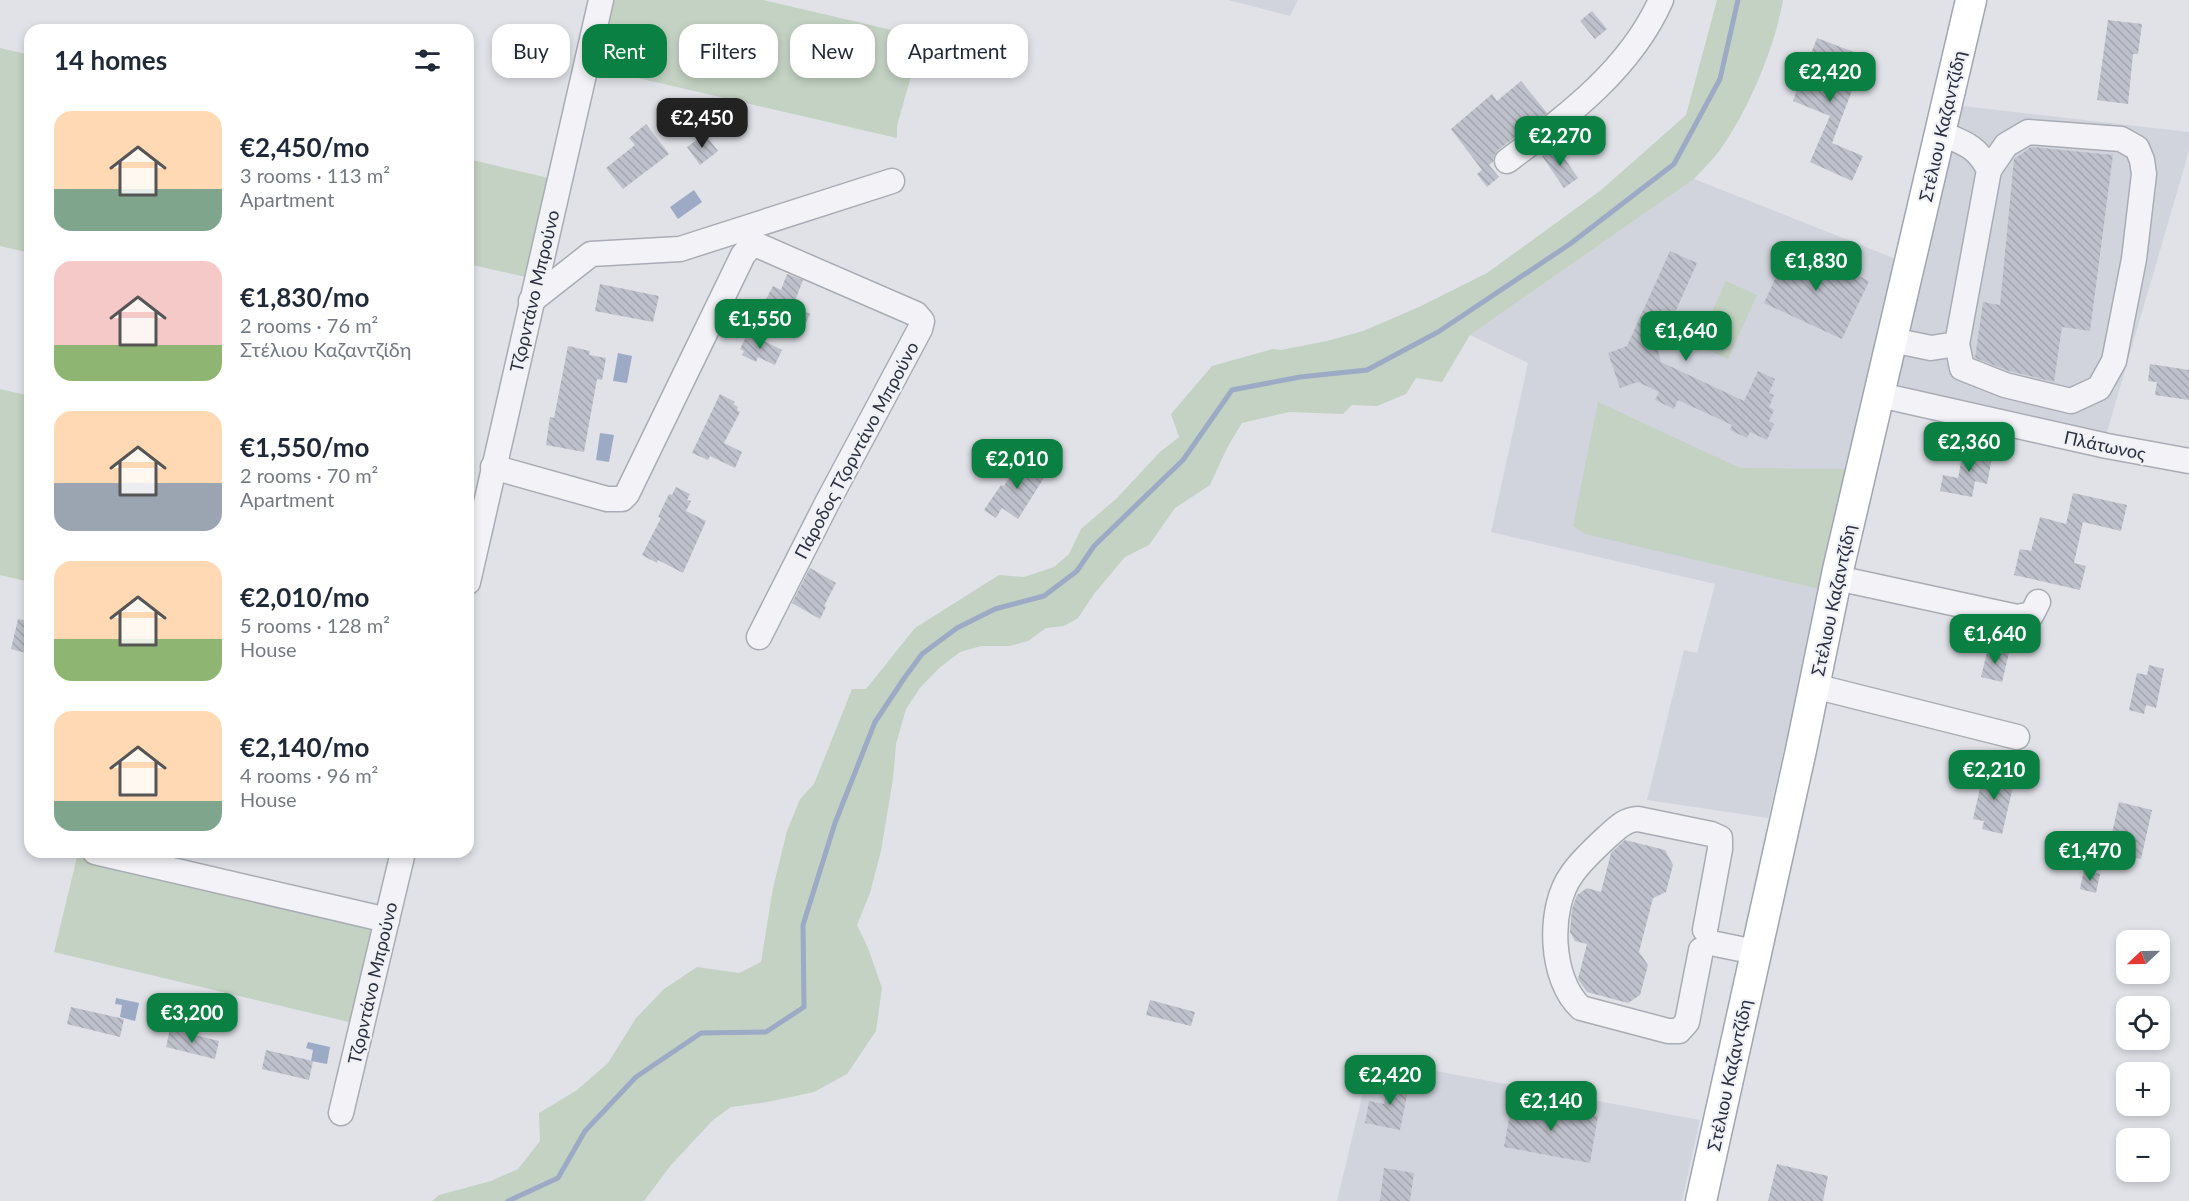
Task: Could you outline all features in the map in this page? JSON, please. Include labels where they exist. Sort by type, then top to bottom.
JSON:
[{"type":"main road","name":"Στέλιου Καζαντζίδη","points":[[1701,1201],[1837,578],[1971,0]]},
{"type":"street","name":"Τζορντάνο Μπρούνο","points":[[474,554],[601,0]]},
{"type":"street","points":[[1507,161],[1560,121],[1614,70],[1640,39],[1661,0]]},
{"type":"street","points":[[2028,132],[2121,139],[2137,148],[2142,160],[2144,174],[2134,258],[2114,361],[2099,388],[2071,401],[2005,385],[1962,368],[1957,344],[1989,170],[2006,145],[2028,132]]},
{"type":"street","points":[[1940,133],[1971,146],[1982,156],[1989,170]]},
{"type":"street","points":[[531,302],[591,254],[680,249],[892,181]]},
{"type":"street","name":"Πάροδος Τζορντάνο Μπρούνο","points":[[493,467],[607,499],[622,499],[627,494],[743,255],[753,246],[757,245],[916,314],[922,321],[920,329],[826,503],[759,637]]},
{"type":"street","points":[[1892,340],[1931,348],[1957,344]]},
{"type":"street","name":"Πλάτωνος","points":[[1880,395],[2116,448],[2189,461]]},
{"type":"street","points":[[1837,578],[2017,617],[2032,614],[2038,602]]},
{"type":"street","points":[[1814,686],[2017,737]]},
{"type":"street","points":[[1638,819],[1711,834],[1720,838],[1720,849],[1707,941],[1687,1022],[1679,1031],[1668,1031],[1581,1008],[1575,1003],[1560,972],[1555,930],[1558,908],[1571,875],[1599,844],[1629,820],[1638,819]]},
{"type":"street","points":[[121,858],[387,920]]},
{"type":"street","name":"Τζορντάνο Μπρούνο","points":[[341,1113],[402,858]]},
{"type":"street","points":[[1707,941],[1755,952]]},
{"type":"shaded area","points":[[1228,0],[1298,0],[1290,16]]},
{"type":"shaded area","points":[[1962,106],[2189,132],[2189,151],[2105,439],[1894,393]]},
{"type":"shaded area","points":[[1694,179],[1901,261],[1768,818],[1647,800],[1684,650],[1697,653],[1715,584],[1491,532],[1528,363],[1470,335]]},
{"type":"shaded area","points":[[1371,1059],[1700,1120],[1682,1201],[1337,1201]]},
{"type":"green space","points":[[611,0],[763,0],[866,24],[790,24],[790,78],[875,78],[875,26],[887,29],[887,78],[910,78],[897,126],[897,138],[638,78],[667,78],[667,24],[605,24]]},
{"type":"green space","points":[[1717,0],[1783,0],[1768,56],[1752,94],[1721,149],[1694,179],[1470,335],[1442,382],[1416,378],[1406,394],[1377,406],[1352,405],[1343,414],[1289,412],[1242,423],[1227,448],[1210,485],[1175,508],[1149,545],[1125,557],[1094,594],[1078,618],[1064,626],[1046,628],[1028,641],[1009,646],[981,646],[960,652],[938,669],[920,688],[906,709],[896,744],[893,779],[881,851],[870,893],[857,925],[882,988],[876,1031],[847,1074],[814,1092],[731,1107],[713,1120],[671,1165],[644,1201],[432,1201],[439,1195],[491,1181],[518,1169],[540,1141],[539,1113],[577,1090],[608,1063],[636,1018],[664,989],[697,967],[739,973],[761,962],[773,888],[787,831],[800,799],[814,784],[852,689],[866,689],[915,628],[999,575],[1024,577],[1054,567],[1069,554],[1081,529],[1117,498],[1160,452],[1179,437],[1171,414],[1212,366],[1273,349],[1281,350],[1327,341],[1363,331],[1419,307],[1487,273],[1600,191],[1686,115]]},
{"type":"green space","points":[[0,48],[24,54],[24,252],[0,246]]},
{"type":"green space","points":[[474,160],[553,179],[530,278],[474,265]]},
{"type":"green space","points":[[1726,281],[1757,295],[1728,359],[1697,345]]},
{"type":"green space","points":[[0,389],[24,395],[24,581],[0,575]]},
{"type":"green space","points":[[1598,402],[1740,468],[1848,469],[1820,589],[1585,534],[1573,526]]},
{"type":"green space","points":[[77,858],[99,858],[378,923],[353,1023],[54,952]]},
{"type":"water","points":[[694,190],[702,202],[678,219],[670,207]]},
{"type":"water","points":[[618,353],[632,356],[627,383],[613,381]]},
{"type":"water","points":[[600,433],[614,435],[609,462],[596,460]]},
{"type":"water","points":[[116,998],[139,1003],[135,1021],[120,1017],[122,1005],[115,1004]]},
{"type":"water","points":[[308,1042],[330,1047],[327,1064],[311,1061],[313,1050],[306,1048]]},
{"type":"building","points":[[1592,11],[1607,29],[1595,39],[1580,21]]},
{"type":"building","points":[[2108,20],[2142,24],[2138,54],[2133,54],[2128,104],[2097,100]]},
{"type":"building","points":[[1817,38],[1859,54],[1847,85],[1853,88],[1832,143],[1863,156],[1852,181],[1810,162],[1830,116],[1793,101]]},
{"type":"building","points":[[1521,81],[1547,113],[1498,150],[1493,162],[1489,165],[1499,177],[1487,187],[1477,174],[1482,170],[1451,129],[1492,94],[1497,101]]},
{"type":"building","points":[[646,124],[669,154],[623,189],[606,168],[635,145],[629,138]]},
{"type":"building","points":[[705,134],[718,151],[700,165],[687,147]]},
{"type":"building","points":[[1556,146],[1578,178],[1564,188],[1542,156]]},
{"type":"building","points":[[2031,147],[2113,155],[2090,331],[2062,327],[2054,382],[2009,371],[1975,358],[1983,302],[2000,305],[2014,159]]},
{"type":"building","points":[[1791,244],[1869,281],[1842,339],[1764,303]]},
{"type":"building","points":[[1670,251],[1697,263],[1658,351],[1661,362],[1744,401],[1758,371],[1775,379],[1769,393],[1774,395],[1769,407],[1774,410],[1769,421],[1774,424],[1767,440],[1750,432],[1747,438],[1730,430],[1732,425],[1678,400],[1674,409],[1655,400],[1659,392],[1638,382],[1620,388],[1608,353],[1627,346]]},
{"type":"building","points":[[787,274],[803,280],[793,306],[810,314],[801,333],[788,327],[790,322],[787,319],[762,307],[773,286],[781,290]]},
{"type":"building","points":[[600,284],[659,296],[653,322],[595,311]]},
{"type":"building","points":[[748,333],[782,350],[775,365],[758,357],[756,362],[742,355],[744,351],[740,349]]},
{"type":"building","points":[[568,346],[590,351],[589,355],[606,358],[602,380],[597,379],[584,452],[546,445],[550,417],[554,418]]},
{"type":"building","points":[[2150,364],[2189,370],[2189,400],[2155,395],[2157,382],[2148,381]]},
{"type":"building","points":[[720,394],[735,402],[733,404],[740,412],[724,443],[742,452],[735,468],[710,456],[708,460],[692,453]]},
{"type":"building","points":[[1964,447],[1993,453],[1987,484],[1975,481],[1972,497],[1940,491],[1943,475],[1958,478]]},
{"type":"building","points":[[1022,457],[1047,473],[1018,519],[1002,508],[996,518],[984,510],[1001,485],[1004,486]]},
{"type":"building","points":[[676,487],[690,494],[687,500],[691,501],[686,511],[706,521],[683,573],[658,560],[657,563],[642,555],[661,518],[658,517],[669,494],[672,495]]},
{"type":"building","points":[[2073,493],[2127,505],[2121,531],[2083,522],[2074,563],[2086,566],[2080,590],[2014,575],[2020,549],[2031,551],[2040,517],[2066,524]]},
{"type":"building","points":[[810,568],[836,583],[820,619],[792,603]]},
{"type":"building","points":[[18,619],[24,620],[24,652],[11,649]]},
{"type":"building","points":[[1988,648],[2009,653],[2002,682],[1981,677]]},
{"type":"building","points":[[2149,665],[2164,669],[2156,708],[2146,705],[2144,714],[2129,710],[2137,673],[2147,675]]},
{"type":"building","points":[[1984,771],[2015,778],[2002,834],[1982,829],[1984,821],[1973,819]]},
{"type":"building","points":[[2119,802],[2152,810],[2141,859],[2108,851]]},
{"type":"building","points":[[1625,840],[1665,850],[1673,865],[1666,892],[1653,898],[1639,952],[1648,965],[1640,995],[1628,1003],[1587,992],[1578,979],[1587,944],[1575,941],[1570,932],[1572,909],[1577,895],[1587,888],[1601,892],[1611,853]]},
{"type":"building","points":[[2084,870],[2100,874],[2096,893],[2080,889]]},
{"type":"building","points":[[1150,1000],[1195,1012],[1191,1026],[1146,1015]]},
{"type":"building","points":[[71,1007],[124,1019],[120,1037],[67,1024]]},
{"type":"building","points":[[170,1029],[219,1041],[215,1059],[166,1047]]},
{"type":"building","points":[[266,1050],[313,1061],[309,1080],[262,1069]]},
{"type":"building","points":[[1389,1077],[1410,1081],[1400,1130],[1365,1123],[1369,1101],[1384,1104]]},
{"type":"building","points":[[1512,1101],[1598,1116],[1590,1163],[1504,1147]]},
{"type":"building","points":[[1777,1164],[1828,1176],[1823,1201],[1768,1201]]},
{"type":"building","points":[[1384,1168],[1414,1173],[1410,1201],[1380,1201]]},
{"type":"waterway","points":[[508,1201],[558,1178],[585,1131],[636,1077],[701,1033],[766,1032],[804,1007],[803,925],[835,823],[875,722],[922,654],[957,628],[995,609],[1044,596],[1077,571],[1094,546],[1183,460],[1232,390],[1300,377],[1367,370],[1438,332],[1570,244],[1674,164],[1720,79],[1738,0]]}]
